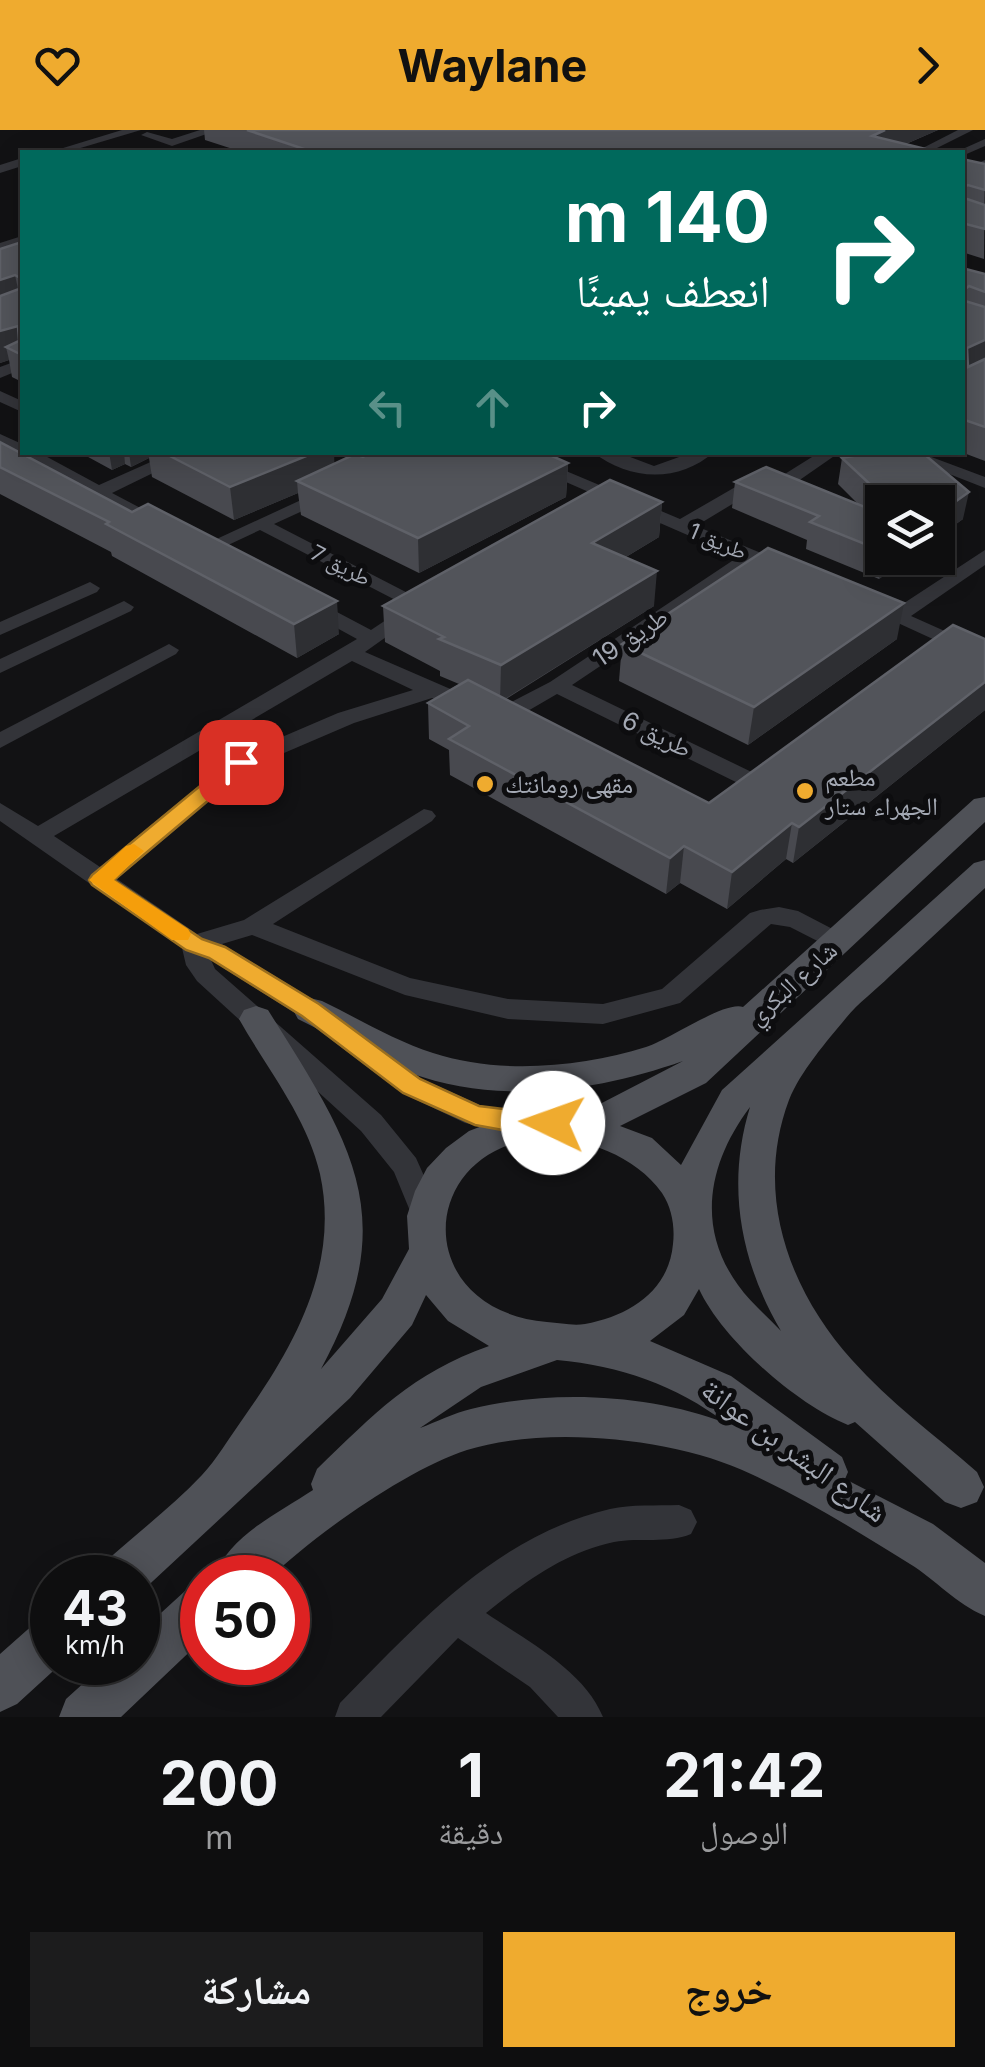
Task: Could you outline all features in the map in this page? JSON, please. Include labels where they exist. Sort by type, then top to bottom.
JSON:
[{"type":"main road","name":"شارع البكري","points":[[575,1124],[638,1104],[693,1074],[985,806]]},
{"type":"main road","name":"شارع البكري","points":[[694,1224],[702,1158],[735,1100],[985,870]]},
{"type":"main road","points":[[310,1010],[436,1067],[479,1075],[554,1079],[620,1066],[683,1047],[790,985]]},
{"type":"main road","points":[[828,1018],[773,1096],[758,1139],[754,1184],[757,1227],[775,1279],[836,1374],[973,1496]]},
{"type":"main road","points":[[216,1494],[306,1359],[334,1296],[344,1232],[340,1175],[315,1118],[256,1020]]},
{"type":"main road","points":[[148,1555],[335,1384],[397,1312],[427,1234],[438,1182],[461,1155],[493,1136],[530,1124],[575,1124],[613,1133],[647,1151],[674,1176],[723,1297],[773,1351],[973,1496]]},
{"type":"main road","points":[[261,1555],[411,1407],[467,1372],[567,1345],[622,1336],[664,1308],[676,1297],[691,1270],[694,1224]]},
{"type":"main road","points":[[427,1234],[442,1286],[468,1314],[506,1335],[567,1345]]},
{"type":"main road","name":"شارع البشر بن عوانة","points":[[567,1345],[654,1360],[716,1390],[985,1592]]},
{"type":"main road","points":[[275,1542],[404,1454],[471,1430],[535,1420],[608,1418],[688,1429],[767,1459],[932,1551]]},
{"type":"main road","points":[[84,1717],[180,1628]]},
{"type":"main road","points":[[0,1687],[30,1660]]},
{"type":"street","points":[[64,150],[146,132],[172,142],[212,130]]},
{"type":"street","points":[[925,150],[967,130]]},
{"type":"street","points":[[30,455],[99,492],[181,455]]},
{"type":"street","name":"طريق 1","points":[[512,455],[602,501],[682,526],[806,579]]},
{"type":"street","points":[[527,462],[540,455]]},
{"type":"street","points":[[610,455],[660,473],[673,472],[701,455]]},
{"type":"street","points":[[682,526],[750,486],[786,482],[827,455]]},
{"type":"street","points":[[909,455],[985,483]]},
{"type":"street","name":"طريق 7","points":[[99,492],[213,553],[262,524],[347,484]]},
{"type":"street","name":"طريق 7","points":[[262,524],[430,600],[389,624],[373,639]]},
{"type":"street","name":"طريق 19","points":[[350,652],[432,691],[516,718],[557,686],[752,556]]},
{"type":"street","points":[[897,617],[985,557]]},
{"type":"street","points":[[0,629],[90,588]]},
{"type":"street","points":[[289,594],[373,639]]},
{"type":"street","points":[[860,602],[897,617],[931,643],[985,657]]},
{"type":"street","points":[[0,667],[124,607]]},
{"type":"street","points":[[36,836],[373,639]]},
{"type":"street","points":[[0,741],[169,650]]},
{"type":"street","name":"طريق 6","points":[[557,686],[764,777],[733,801]]},
{"type":"street","points":[[100,880],[241,762],[331,723],[432,691]]},
{"type":"street","points":[[0,810],[194,944],[217,952],[310,1010],[412,1086],[475,1115],[530,1124]]},
{"type":"street","points":[[194,944],[254,926],[424,816]]},
{"type":"street","points":[[254,926],[404,986],[508,1009],[603,1014],[672,996],[759,919],[772,913],[788,916],[836,942]]},
{"type":"street","points":[[194,944],[198,965],[206,975],[371,1124],[406,1166],[427,1234]]},
{"type":"street","points":[[354,1717],[455,1614],[494,1582],[550,1549],[610,1526],[679,1522]]},
{"type":"street","points":[[455,1614],[544,1674],[584,1717]]},
{"type":"building","points":[[247,130],[885,130],[872,136],[930,150],[307,150]]},
{"type":"building","points":[[965,160],[985,164],[985,190],[965,187]]},
{"type":"building","points":[[965,198],[985,205],[985,229],[965,224]]},
{"type":"building","points":[[20,243],[20,278],[15,275],[0,280],[0,249]]},
{"type":"building","points":[[965,269],[985,274],[985,292],[969,286],[965,289]]},
{"type":"building","points":[[20,278],[20,354],[6,347],[19,341],[18,326],[0,331],[0,296],[19,289]]},
{"type":"building","points":[[965,301],[985,307],[985,340],[967,348],[968,367],[985,359],[985,427],[965,420]]},
{"type":"building","points":[[0,442],[132,512],[148,504],[337,601],[294,624],[0,467]]},
{"type":"building","points":[[168,455],[309,455],[230,487]]},
{"type":"building","points":[[353,455],[550,455],[568,463],[418,538],[297,481]]},
{"type":"building","points":[[925,455],[969,492],[955,502],[955,485],[871,485],[842,458]]},
{"type":"building","points":[[766,467],[865,507],[865,544],[810,522],[819,516],[735,482]]},
{"type":"building","points":[[610,480],[662,502],[592,543],[657,571],[501,665],[439,639],[444,637],[383,606]]},
{"type":"building","points":[[768,548],[904,603],[754,707],[622,644]]},
{"type":"building","points":[[953,625],[985,639],[985,682],[799,827],[792,823],[732,872],[684,846],[670,858],[449,739],[469,726],[428,703],[468,680],[709,803]]},
{"type":"slow traffic","points":[[134,851],[100,880],[180,934]]},
{"type":"place","name":"مقهى رومانتك","points":[[485,784]]},
{"type":"place","name":"مطعم الجهراء ستار","points":[[805,791]]},
{"type":"route","points":[[241,762],[100,880],[194,944],[217,952],[310,1010],[412,1086],[475,1115],[530,1124],[553,1123]]}]
